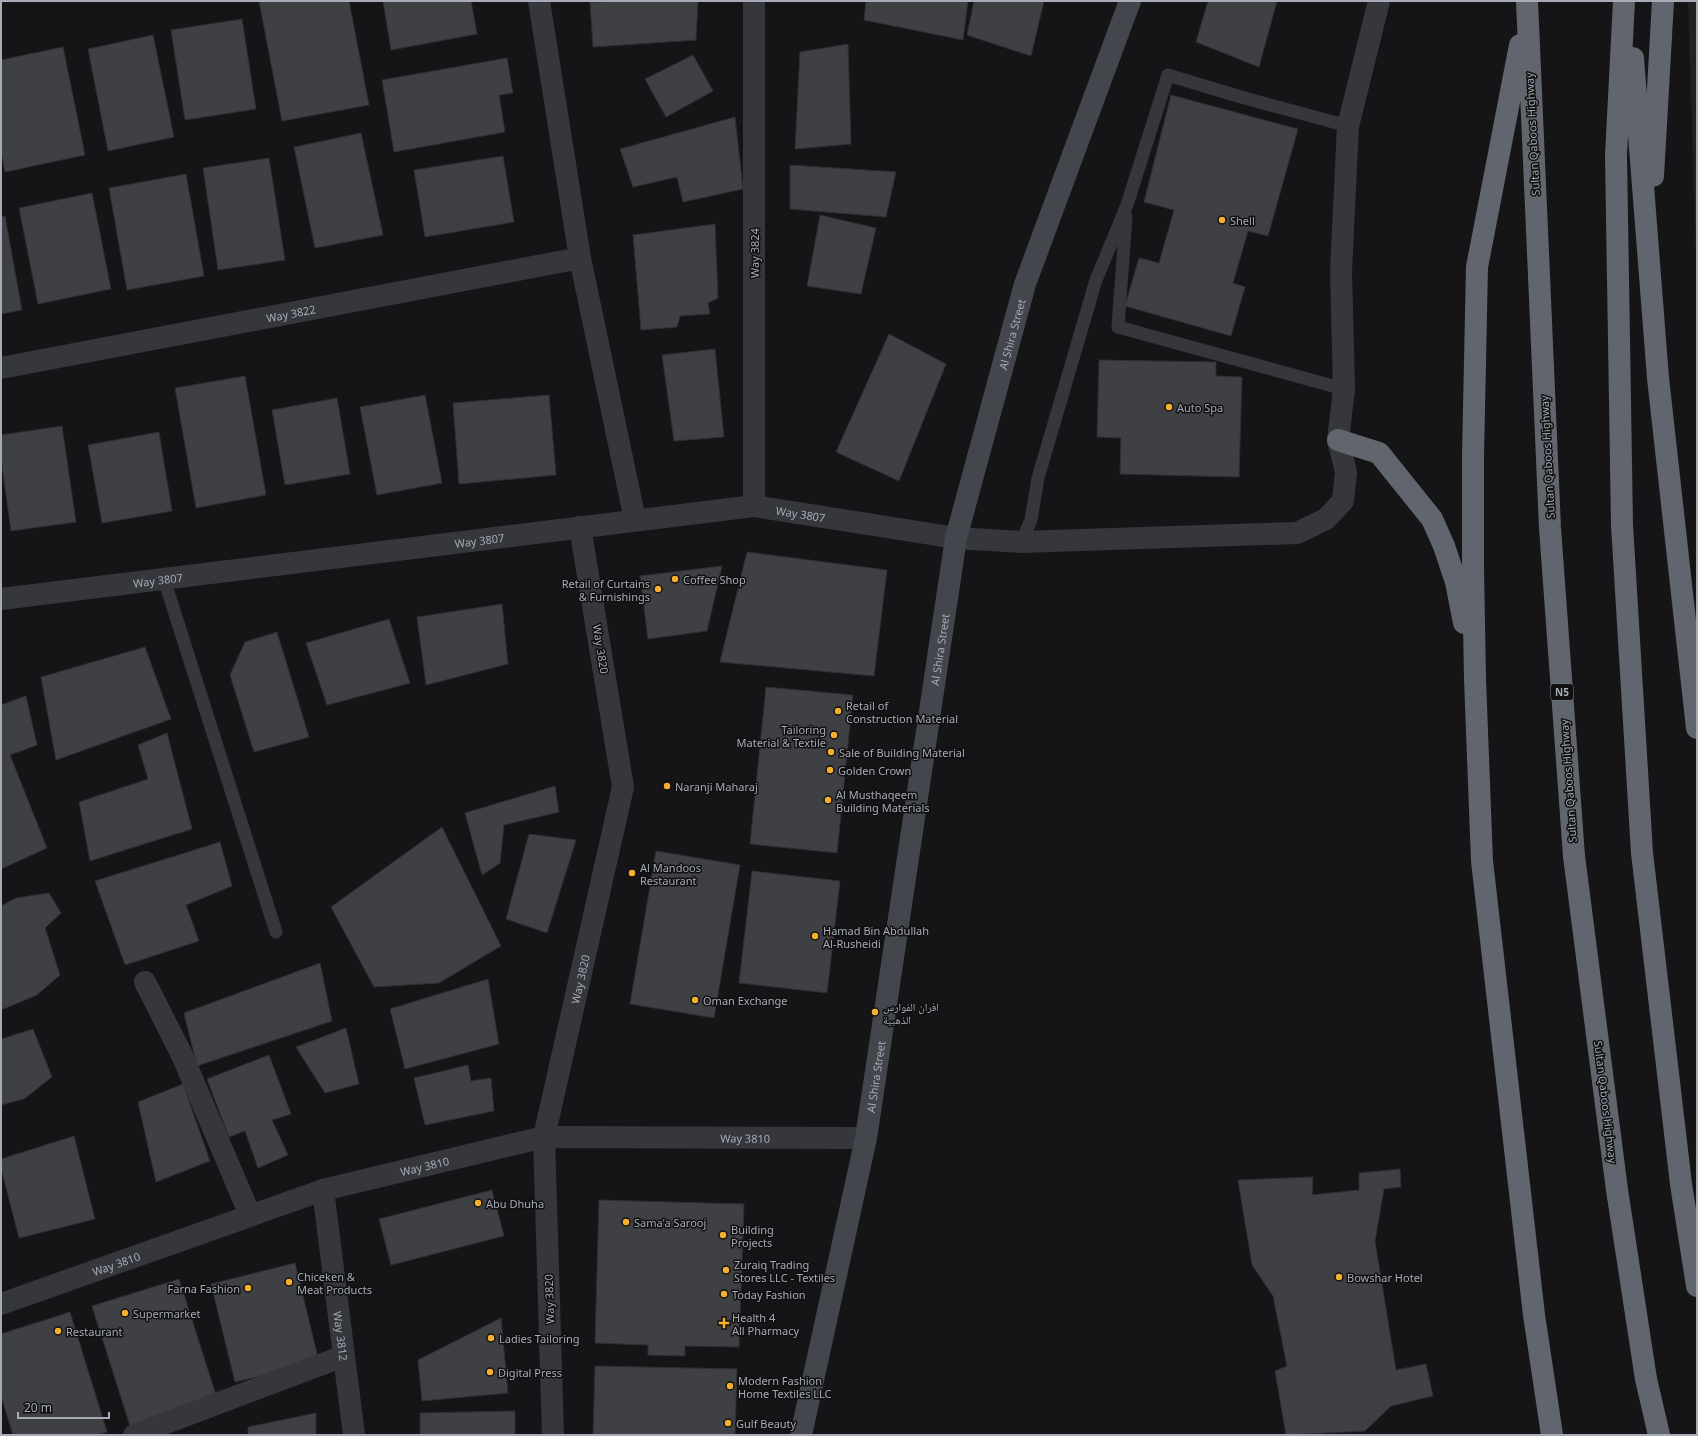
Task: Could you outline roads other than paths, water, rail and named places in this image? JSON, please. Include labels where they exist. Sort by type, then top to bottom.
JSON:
[{"type":"highway","points":[[1624,1],[1616,155],[1622,525],[1642,853],[1680,1184],[1697,1286]]},
{"type":"highway","points":[[1628,1],[1658,378],[1697,728]]},
{"type":"highway","points":[[1648,259],[1663,1]]},
{"type":"highway","points":[[1527,6],[1477,267],[1473,456],[1473,568],[1475,679],[1482,861],[1534,1315],[1552,1435]]},
{"type":"highway","name":"Sultan Qaboos Highway","points":[[1527,6],[1550,528],[1574,856],[1617,1190],[1646,1379],[1659,1435]]},
{"type":"highway","points":[[1338,440],[1379,453],[1432,519],[1444,546],[1456,582],[1475,679]]},
{"type":"street","points":[[539,1],[580,258],[635,520]]},
{"type":"street","name":"Way 3824","points":[[754,1],[754,506]]},
{"type":"street","name":"Al Shira Street","points":[[801,1435],[866,1138],[956,538],[1025,284],[1130,1]]},
{"type":"street","points":[[1338,440],[1344,389],[1341,271],[1348,126],[1379,1]]},
{"type":"street","name":"Way 3822","points":[[1,368],[580,258]]},
{"type":"street","name":"Way 3807","points":[[1,599],[754,506],[956,538],[1021,542],[1297,533],[1326,519],[1343,502],[1346,472],[1338,440]]},
{"type":"street","name":"Way 3820","points":[[553,1435],[544,1137],[623,787],[580,527]]},
{"type":"street","points":[[145,982],[182,1055],[250,1216]]},
{"type":"street","name":"Way 3810","points":[[1,1304],[323,1190],[544,1137],[866,1138]]},
{"type":"street","name":"Way 3812","points":[[323,1190],[354,1435]]},
{"type":"street","points":[[134,1435],[344,1356]]},
{"type":"lane","points":[[1021,542],[1030,520],[1038,478],[1096,280],[1127,205],[1168,75],[1241,97],[1348,126]]},
{"type":"lane","points":[[1127,205],[1118,327],[1344,389]]},
{"type":"lane","points":[[164,579],[276,932]]},
{"type":"place","name":"Shell","points":[[1222,220]]},
{"type":"place","name":"Auto Spa","points":[[1169,407]]},
{"type":"place","name":"Coffee Shop","points":[[675,579]]},
{"type":"place","name":"Retail of Curtains & Furnishings","points":[[658,589]]},
{"type":"place","name":"Retail of Construction Material","points":[[838,711]]},
{"type":"place","name":"Tailoring Material & Textile","points":[[834,735]]},
{"type":"place","name":"Sale of Building Material","points":[[831,752]]},
{"type":"place","name":"Golden Crown","points":[[830,770]]},
{"type":"place","name":"Naranji Maharaj","points":[[667,786]]},
{"type":"place","name":"Al Musthaqeem Building Materials","points":[[828,800]]},
{"type":"place","name":"Al Mandoos Restaurant","points":[[632,873]]},
{"type":"place","name":"Hamad Bin Abdullah Al-Rusheidi","points":[[815,936]]},
{"type":"place","name":"Oman Exchange","points":[[695,1000]]},
{"type":"place","name":"افران الفوارس الذهبية","points":[[875,1012]]},
{"type":"place","name":"Abu Dhuha","points":[[478,1203]]},
{"type":"place","name":"Sama'a Sarooj","points":[[626,1222]]},
{"type":"place","name":"Building Projects","points":[[723,1235]]},
{"type":"place","name":"Zuraiq Trading Stores LLC - Textiles","points":[[726,1270]]},
{"type":"place","name":"Bowshar Hotel","points":[[1339,1277]]},
{"type":"place","name":"Chiceken & Meat Products","points":[[289,1282]]},
{"type":"place","name":"Farna Fashion","points":[[248,1288]]},
{"type":"place","name":"Today Fashion","points":[[724,1294]]},
{"type":"place","name":"Supermarket","points":[[125,1313]]},
{"type":"place","name":"Health 4 All Pharmacy","points":[[724,1323]]},
{"type":"place","name":"Restaurant","points":[[58,1331]]},
{"type":"place","name":"Ladies Tailoring","points":[[491,1338]]},
{"type":"place","name":"Digital Press","points":[[490,1372]]},
{"type":"place","name":"Modern Fashion Home Textiles LLC","points":[[730,1386]]},
{"type":"place","name":"Gulf Beauty","points":[[728,1423]]}]
